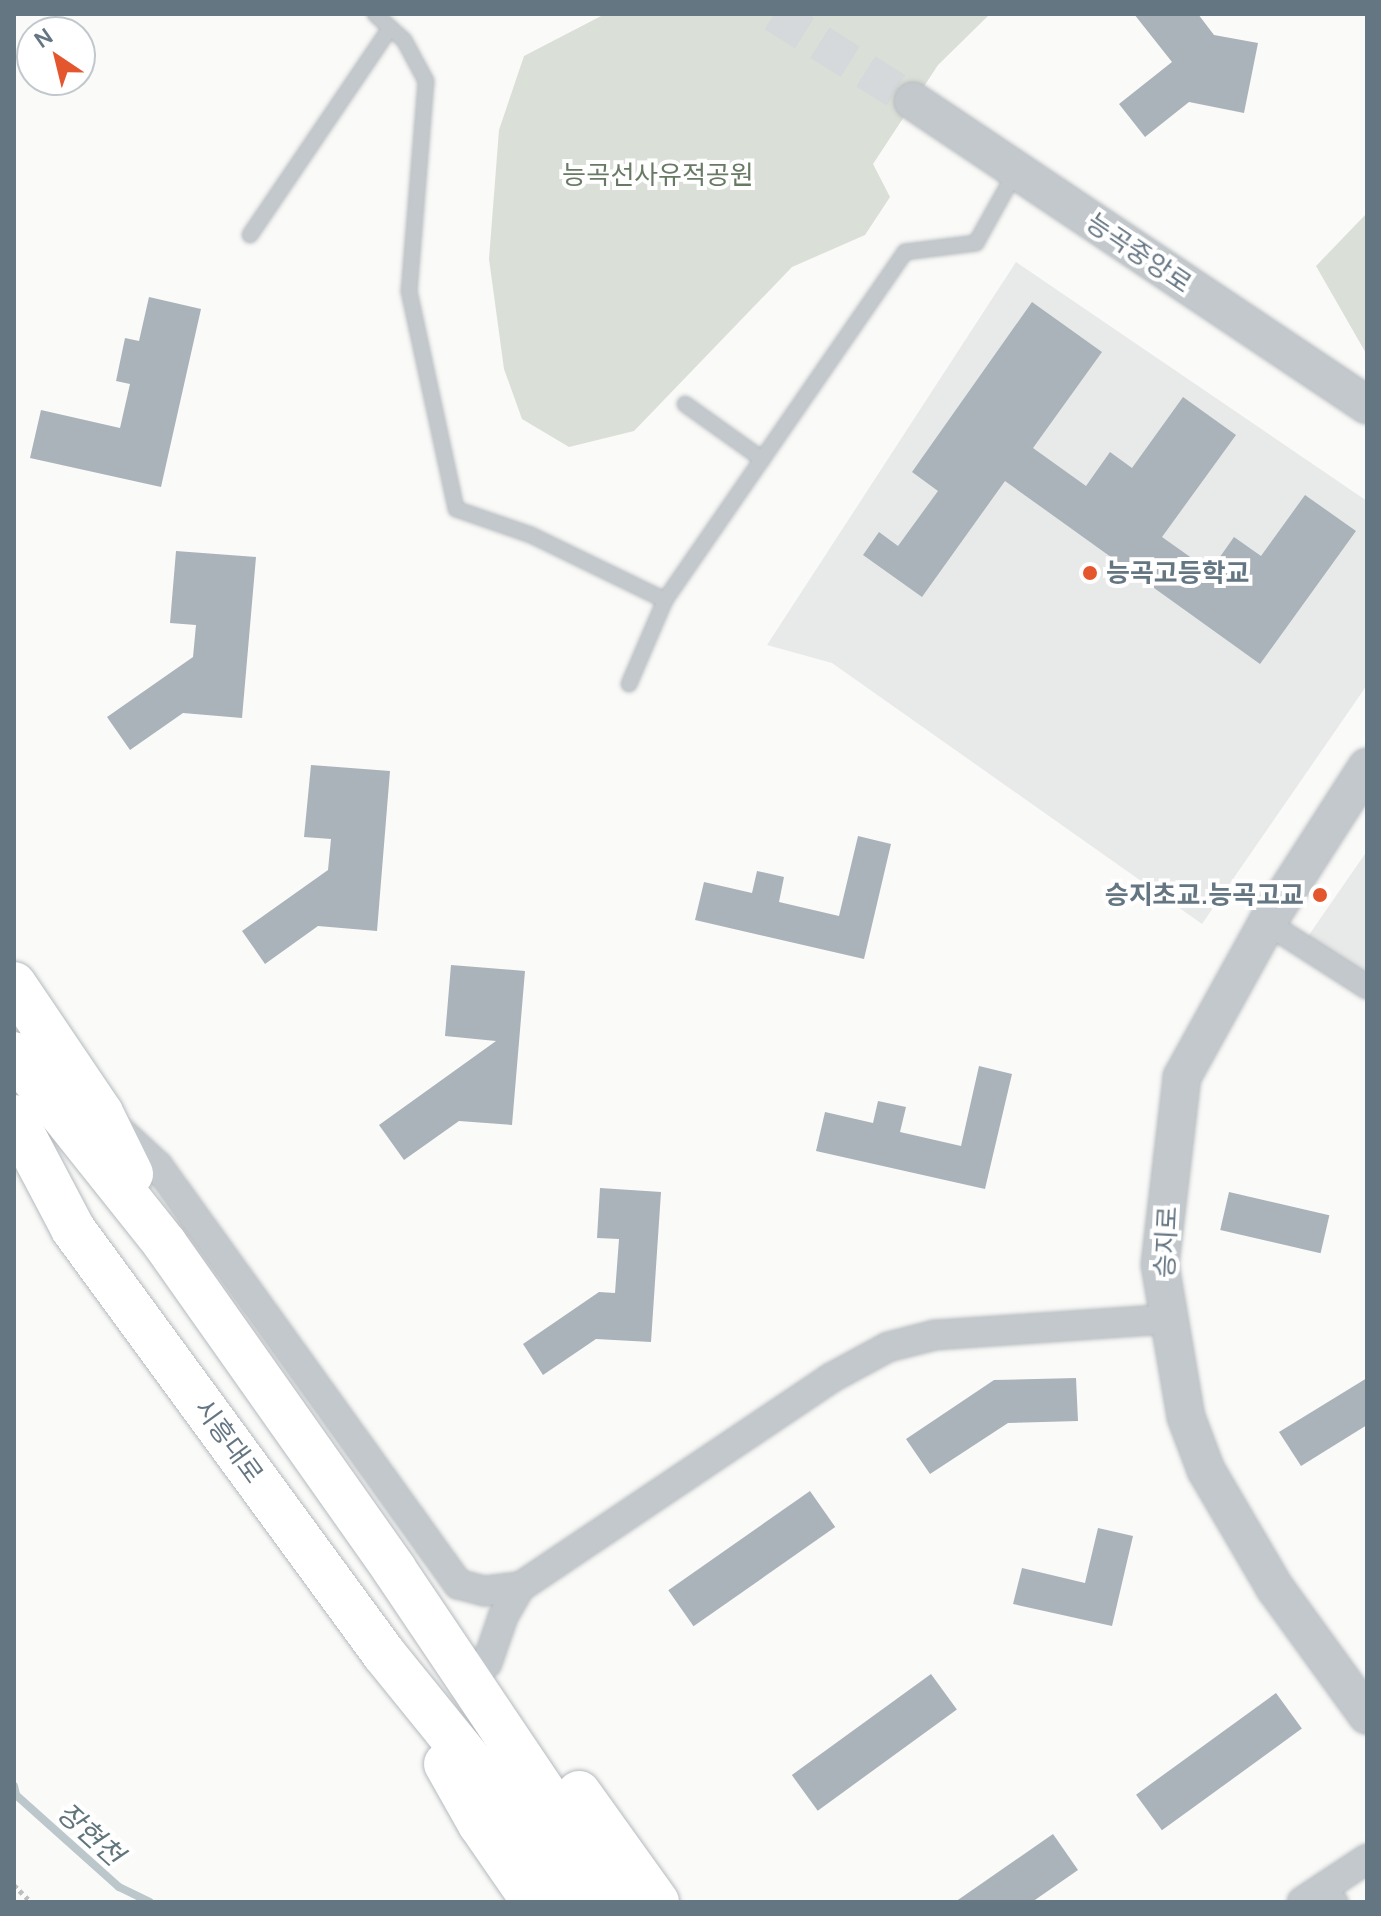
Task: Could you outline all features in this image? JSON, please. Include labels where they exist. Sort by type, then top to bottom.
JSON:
[{"type":"main road","points":[[14,984],[101,1113],[165,1244]]},
{"type":"main road","points":[[14,1054],[165,1244],[394,1569],[618,1902]]},
{"type":"main road","name":"시흥대로","points":[[14,1117],[73,1229],[384,1654],[520,1822],[576,1902]]},
{"type":"main road","name":"시흥대로","points":[[14,1171],[73,1229]]},
{"type":"main road","points":[[394,1569],[487,1663],[657,1902]]},
{"type":"main road","name":"시흥대로","points":[[384,1654],[480,1824],[534,1902]]},
{"type":"street","name":"능곡중앙로","points":[[913,101],[1367,405]]},
{"type":"street","name":"승지로","points":[[1367,767],[1267,923],[1182,1077],[1160,1265],[1186,1417],[1206,1470],[1275,1588],[1367,1715]]},
{"type":"street","points":[[1267,923],[1367,987]]},
{"type":"street","points":[[101,1113],[158,1166],[458,1584],[485,1591],[520,1587]]},
{"type":"street","points":[[487,1663],[503,1617],[520,1587],[831,1378],[888,1347],[935,1335],[1168,1319]]},
{"type":"street","points":[[1302,1902],[1334,1894],[1367,1859]]},
{"type":"lane","points":[[375,14],[404,40],[426,81],[409,291],[456,509],[531,535],[665,600]]},
{"type":"lane","points":[[250,235],[390,28]]},
{"type":"lane","points":[[629,684],[665,600],[905,252],[976,243],[1016,171]]},
{"type":"lane","points":[[685,404],[762,459]]},
{"type":"path","points":[[14,1885],[31,1902]]},
{"type":"shaded area","name":"능곡고등학교","points":[[1016,262],[1367,501],[1367,685],[1202,924],[832,663],[767,645]]},
{"type":"shaded area","points":[[1367,851],[1367,987],[1302,945]]},
{"type":"green space","name":"능곡선사유적공원","points":[[605,14],[990,14],[938,65],[873,164],[890,197],[865,235],[792,267],[634,431],[569,447],[522,419],[504,369],[489,259],[499,130],[524,56]]},
{"type":"green space","points":[[1367,213],[1367,355],[1316,266]]},
{"type":"building","points":[[1134,14],[1198,14],[1214,35],[1258,43],[1244,113],[1189,102],[1145,137],[1119,104],[1172,62]]},
{"type":"building","points":[[149,297],[201,309],[161,487],[30,458],[41,410],[120,428],[130,384],[116,381],[125,338],[139,341]]},
{"type":"building","points":[[1032,302],[1102,352],[1033,448],[1086,486],[1110,452],[1132,468],[1183,397],[1236,435],[1162,537],[1210,571],[1234,537],[1261,556],[1305,495],[1356,531],[1260,664],[1005,481],[922,597],[863,555],[879,532],[898,546],[938,491],[912,472]]},
{"type":"building","points":[[176,551],[256,557],[242,718],[183,713],[130,750],[107,717],[193,657],[196,625],[170,623]]},
{"type":"building","points":[[311,765],[390,771],[377,931],[318,926],[265,964],[242,931],[328,870],[331,839],[304,837]]},
{"type":"building","points":[[858,836],[891,844],[864,959],[695,920],[704,882],[752,893],[757,871],[784,877],[779,902],[839,916]]},
{"type":"building","points":[[451,965],[525,971],[512,1125],[459,1121],[404,1160],[379,1125],[496,1041],[445,1036]]},
{"type":"building","points":[[979,1066],[1012,1074],[985,1189],[816,1151],[825,1112],[873,1123],[878,1101],[906,1107],[900,1132],[961,1146]]},
{"type":"building","points":[[600,1188],[661,1192],[651,1342],[596,1339],[543,1375],[523,1344],[599,1292],[615,1293],[619,1239],[597,1238]]},
{"type":"building","points":[[1229,1192],[1329,1215],[1321,1253],[1220,1230]]},
{"type":"building","points":[[1076,1378],[1078,1421],[1008,1423],[930,1474],[906,1439],[994,1380]]},
{"type":"building","points":[[1367,1378],[1367,1425],[1301,1466],[1279,1432]]},
{"type":"building","points":[[810,1491],[835,1527],[694,1626],[668,1590]]},
{"type":"building","points":[[1098,1528],[1133,1536],[1112,1626],[1013,1604],[1022,1568],[1085,1583]]},
{"type":"building","points":[[931,1674],[957,1710],[818,1811],[792,1775]]},
{"type":"building","points":[[1276,1693],[1302,1729],[1162,1830],[1136,1795]]},
{"type":"building","points":[[1053,1834],[1078,1870],[1032,1902],[955,1902]]},
{"type":"waterway","name":"장현천","points":[[14,1786],[16,1795],[119,1887],[150,1902]]},
{"type":"tunnel","points":[[774,14],[913,101]]},
{"type":"place","name":"능곡고등학교","points":[[1090,573]]},
{"type":"place","name":"승지초교.능곡고교","points":[[1320,895]]}]
